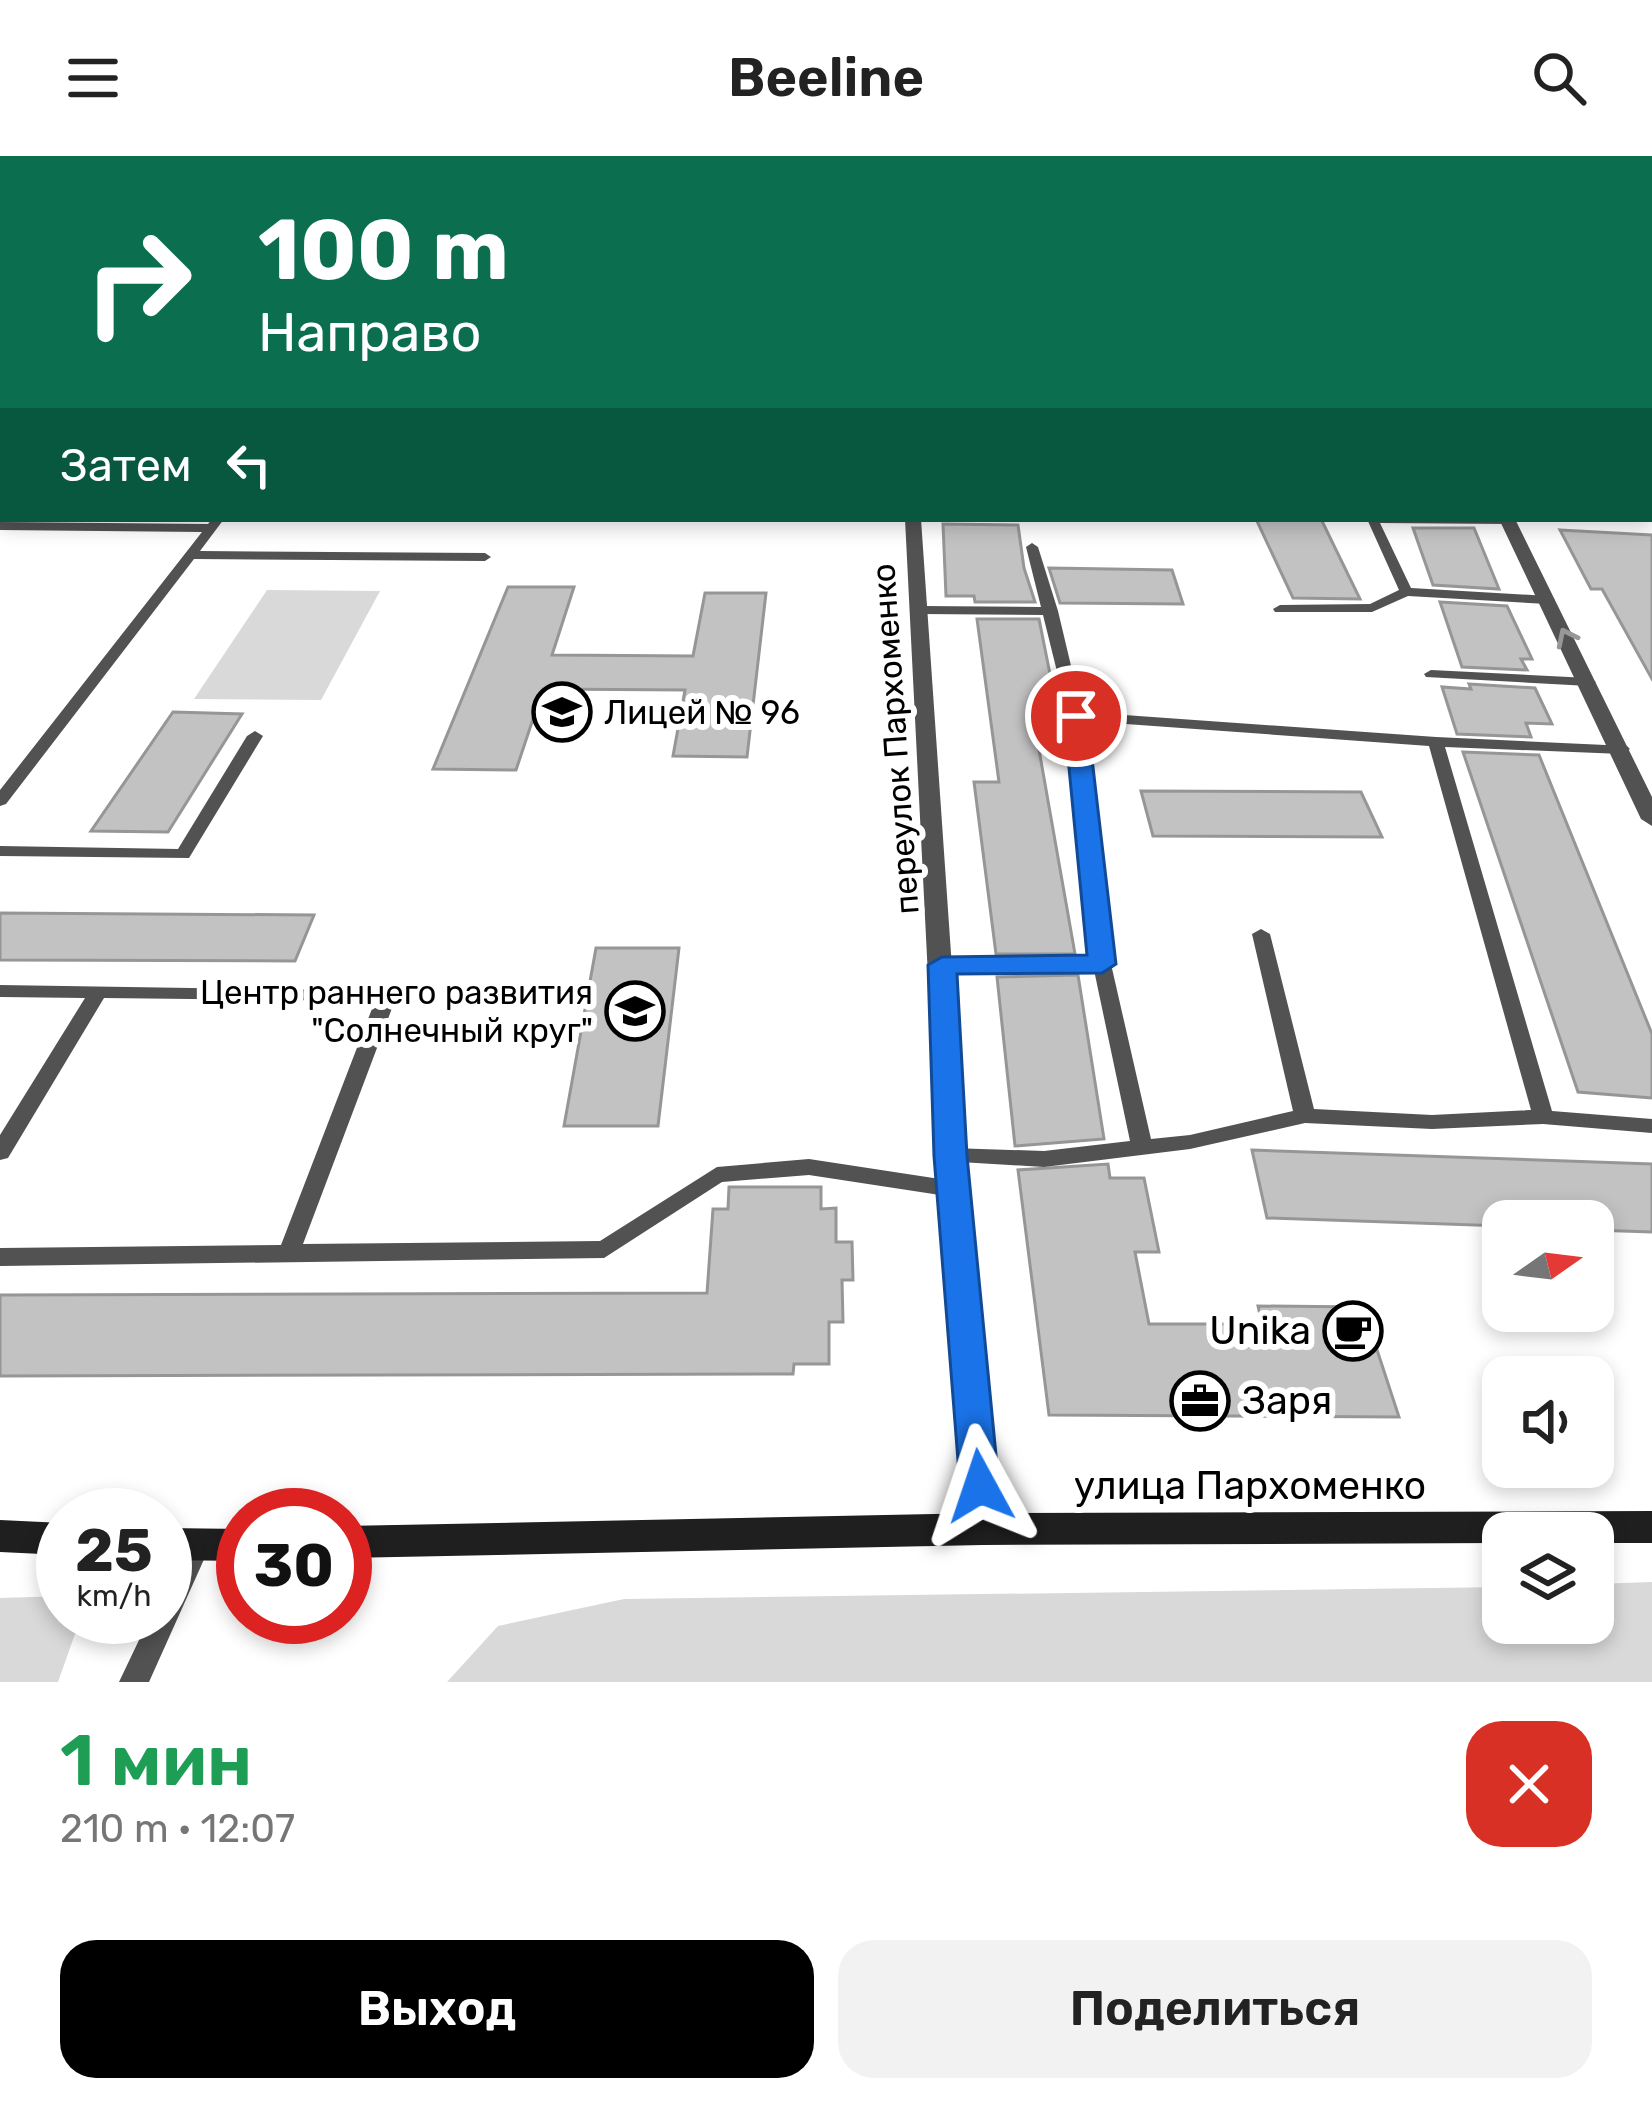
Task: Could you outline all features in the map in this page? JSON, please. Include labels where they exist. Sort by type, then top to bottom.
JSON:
[{"type":"main road","name":"улица Пархоменко","points":[[372,1541],[983,1529],[1652,1527]]},
{"type":"main road","points":[[0,1537],[36,1538]]},
{"type":"street","name":"переулок Пархоменко","points":[[913,522],[953,1189],[983,1529]]},
{"type":"street","points":[[1510,522],[1652,819]]},
{"type":"lane","points":[[1374,522],[1406,592]]},
{"type":"lane","points":[[0,526],[214,524]]},
{"type":"lane","points":[[0,801],[214,524]]},
{"type":"lane","points":[[1032,547],[1076,716],[1102,964],[1142,1146]]},
{"type":"lane","points":[[190,555],[485,557]]},
{"type":"lane","points":[[1280,609],[1372,608],[1406,592],[1548,599]]},
{"type":"lane","points":[[921,610],[1051,611]]},
{"type":"lane","points":[[1431,674],[1589,682]]},
{"type":"lane","points":[[1076,716],[1436,742],[1622,749]]},
{"type":"lane","points":[[0,851],[183,854],[255,736]]},
{"type":"lane","points":[[1436,742],[1543,1117]]},
{"type":"lane","points":[[1261,934],[1305,1115]]},
{"type":"lane","points":[[942,965],[1102,964]]},
{"type":"lane","points":[[0,991],[386,995],[288,1255]]},
{"type":"lane","points":[[0,1153],[99,991]]},
{"type":"lane","points":[[951,1156],[1044,1159],[1190,1142],[1305,1115],[1432,1122],[1543,1117],[1652,1126]]},
{"type":"lane","points":[[0,1258],[604,1249],[717,1175],[809,1167],[953,1189]]},
{"type":"lane","points":[[134,1682],[151,1644]]},
{"type":"shaded area","points":[[267,590],[380,591],[321,700],[194,699]]},
{"type":"shaded area","points":[[1652,1582],[1652,1682],[447,1682],[498,1626],[624,1599],[1482,1587],[1482,1644],[1614,1644],[1614,1583]]},
{"type":"shaded area","points":[[36,1597],[36,1644],[71,1644],[58,1682],[0,1682],[0,1598]]},
{"type":"building","points":[[1257,522],[1322,522],[1360,599],[1293,598]]},
{"type":"building","points":[[943,524],[1018,525],[1035,602],[975,602],[974,596],[946,596]]},
{"type":"building","points":[[1413,528],[1474,528],[1499,589],[1433,585]]},
{"type":"building","points":[[1560,530],[1652,535],[1652,679],[1602,589],[1591,589]]},
{"type":"building","points":[[1049,568],[1172,570],[1183,604],[1060,603]]},
{"type":"building","points":[[508,587],[574,587],[552,655],[693,656],[705,593],[766,593],[747,757],[673,756],[685,690],[543,689],[516,770],[433,769]]},
{"type":"building","points":[[1440,602],[1507,606],[1532,659],[1521,659],[1527,670],[1462,667]]},
{"type":"building","points":[[977,619],[1039,619],[1064,744],[1038,744],[1075,954],[996,954],[974,782],[999,782]]},
{"type":"building","points":[[1469,684],[1535,688],[1552,724],[1526,723],[1531,737],[1457,734],[1442,687],[1471,689]]},
{"type":"building","points":[[173,712],[242,714],[168,832],[91,831]]},
{"type":"building","points":[[1463,752],[1539,755],[1652,1034],[1652,1098],[1578,1092]]},
{"type":"building","points":[[1141,791],[1361,792],[1382,837],[1153,836]]},
{"type":"building","points":[[0,913],[314,915],[295,961],[0,960]]},
{"type":"building","points":[[596,948],[679,948],[658,1126],[564,1126]]},
{"type":"building","points":[[1078,975],[1104,1139],[1015,1146],[997,977]]},
{"type":"building","points":[[1252,1150],[1652,1164],[1652,1232],[1614,1231],[1614,1200],[1482,1200],[1482,1225],[1267,1218]]},
{"type":"building","points":[[1108,1164],[1110,1178],[1144,1178],[1159,1252],[1135,1252],[1149,1324],[1262,1324],[1258,1306],[1363,1307],[1399,1417],[1049,1415],[1018,1170]]},
{"type":"building","points":[[729,1187],[821,1187],[821,1209],[836,1208],[836,1242],[852,1242],[853,1280],[842,1280],[843,1322],[829,1322],[829,1364],[794,1364],[793,1374],[0,1376],[0,1295],[707,1293],[713,1209],[728,1209]]},
{"type":"place","name":"Лицей № 96","points":[[562,712]]},
{"type":"place","name":"Центр раннего развития \"Солнечный круг\"","points":[[635,1011]]},
{"type":"place","name":"Unika","points":[[1353,1331]]},
{"type":"place","name":"Заря","points":[[1200,1401]]},
{"type":"route","points":[[980,1486],[951,1156],[942,965],[1102,964],[1076,716]]}]
